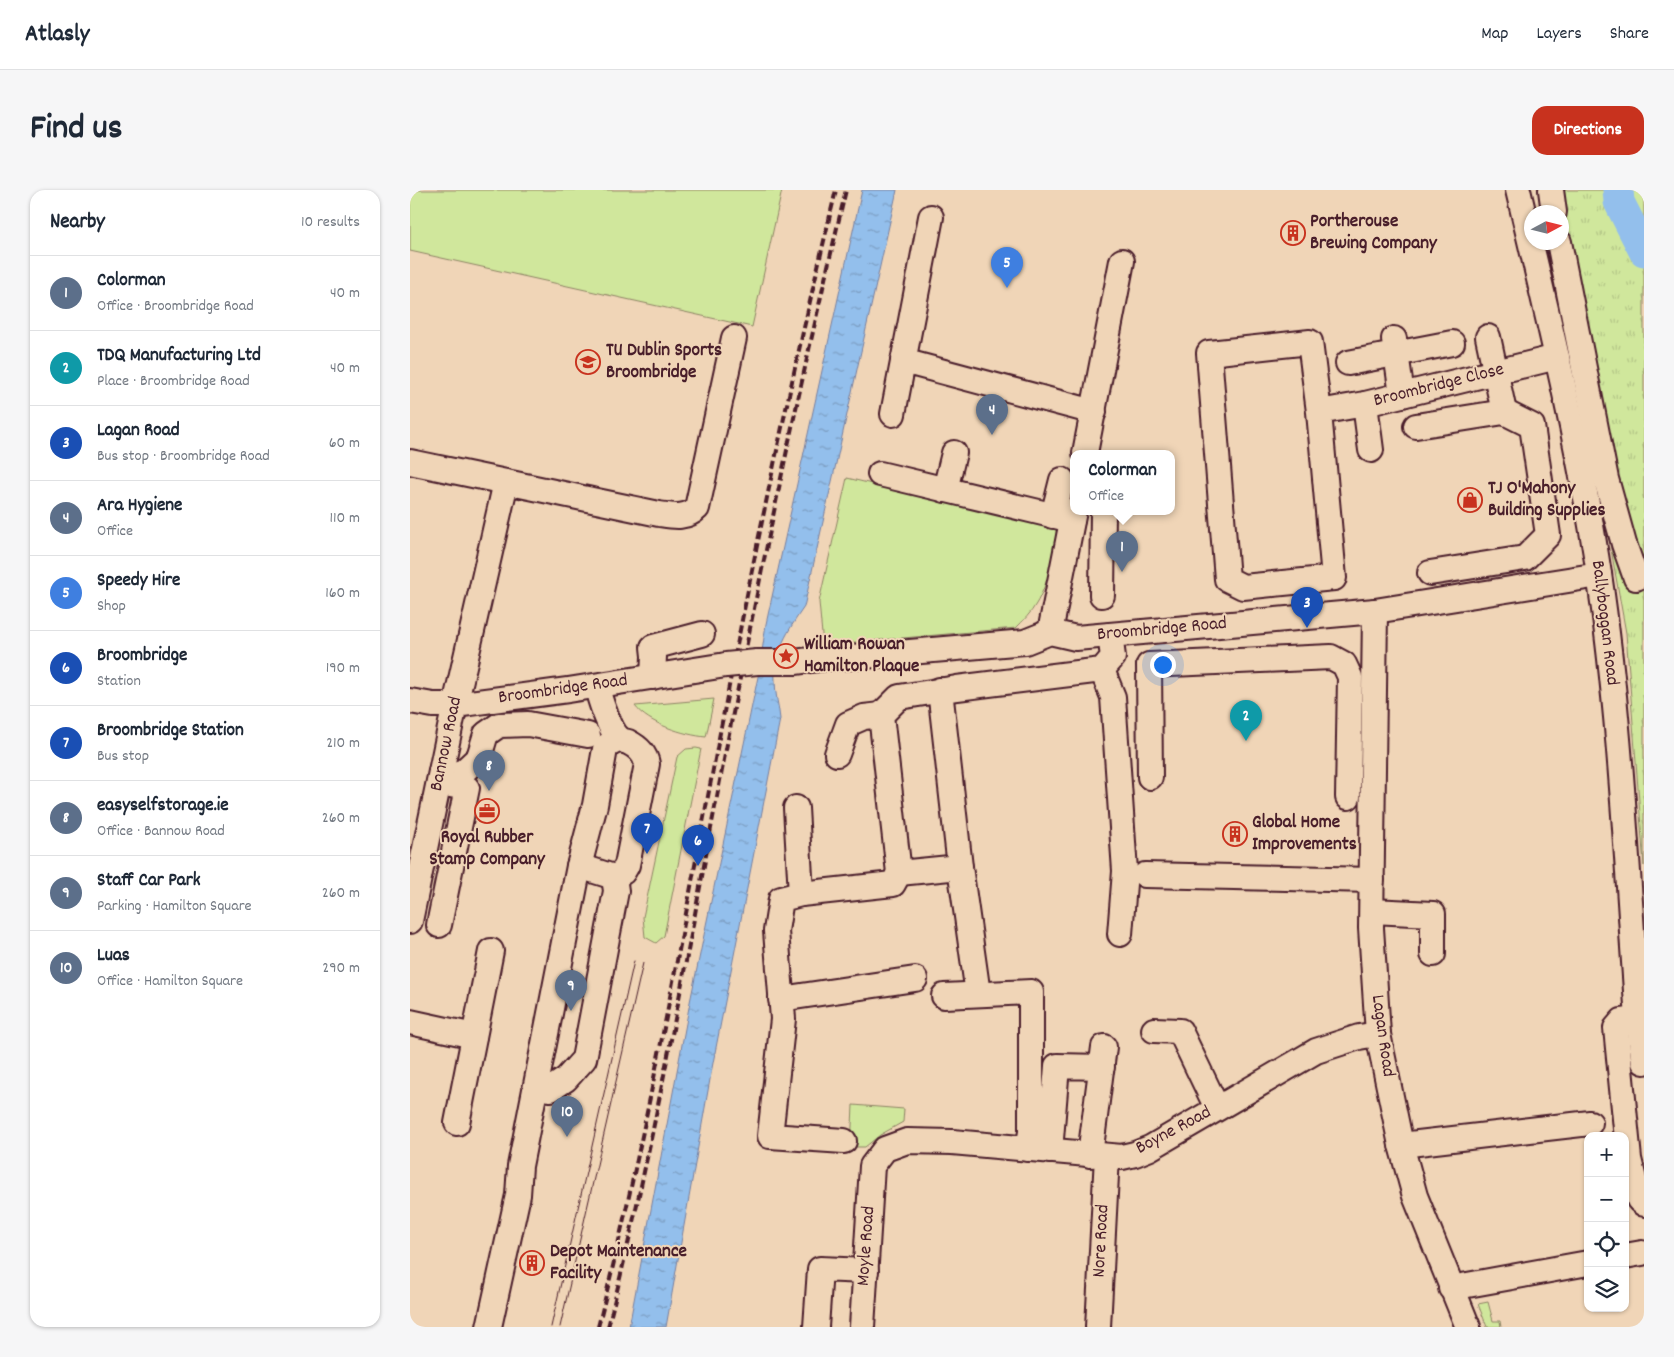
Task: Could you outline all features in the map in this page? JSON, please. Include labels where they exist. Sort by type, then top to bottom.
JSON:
[{"type":"street","name":"Ballyboggan Road","points":[[1518,190],[1574,431],[1599,575],[1615,707],[1638,1019],[1644,1062]]},
{"type":"street","points":[[1551,190],[1553,205]]},
{"type":"street","points":[[892,414],[931,217]]},
{"type":"street","points":[[1561,250],[1606,479],[1624,544],[1636,578]]},
{"type":"street","points":[[1087,446],[1122,261]]},
{"type":"street","points":[[1488,337],[1504,412]]},
{"type":"street","points":[[410,462],[659,514],[681,516],[693,512],[697,508],[734,338]]},
{"type":"street","points":[[1310,342],[1319,412],[1334,578],[1243,587],[1227,579],[1208,353],[1310,342]]},
{"type":"street","points":[[1348,363],[1395,346],[1452,343]]},
{"type":"street","points":[[1395,346],[1402,395]]},
{"type":"street","name":"Broombridge Close","points":[[1371,450],[1365,404],[1557,357]]},
{"type":"street","points":[[903,361],[1094,412]]},
{"type":"street","points":[[1319,412],[1365,404]]},
{"type":"street","points":[[1416,426],[1504,412],[1532,426],[1548,535],[1526,558],[1430,573]]},
{"type":"street","points":[[945,490],[954,453]]},
{"type":"street","points":[[880,474],[1066,516]]},
{"type":"street","points":[[1050,632],[1064,560],[1066,516],[1062,480]]},
{"type":"street","name":"Bannow Road","points":[[410,921],[455,704],[488,568],[506,482]]},
{"type":"street","points":[[1102,595],[1103,515]]},
{"type":"street","points":[[1064,560],[1102,560]]},
{"type":"street","name":"Broombridge Road","points":[[410,701],[433,705],[455,704],[597,686],[720,666],[757,662],[795,662],[1025,642],[1050,632],[1076,638],[1374,611],[1599,575]]},
{"type":"street","name":"Lagan Road","points":[[1374,611],[1372,912],[1378,1034],[1401,1145],[1415,1196],[1468,1327]]},
{"type":"street","points":[[1217,625],[1219,662]]},
{"type":"street","points":[[653,677],[654,656],[652,647],[702,634]]},
{"type":"street","points":[[837,754],[848,724],[864,717],[882,715],[899,697],[940,690],[1102,670],[1112,657],[1110,635]]},
{"type":"street","points":[[1150,777],[1150,665],[1331,657],[1344,664],[1350,676],[1348,797]]},
{"type":"street","points":[[1102,670],[1113,697],[1125,871],[1120,934]]},
{"type":"street","points":[[1350,676],[1374,677]]},
{"type":"street","points":[[579,866],[614,877],[623,872],[627,866],[647,764],[644,754],[636,747],[620,739],[606,714],[597,686]]},
{"type":"street","points":[[940,690],[960,867],[978,994]]},
{"type":"street","points":[[844,1140],[770,1136],[783,1019],[776,931],[781,899],[801,894],[893,884],[900,873],[882,715]]},
{"type":"street","points":[[440,777],[464,771],[479,757],[486,734],[498,725],[528,724],[588,735]]},
{"type":"street","points":[[489,1327],[518,1195],[520,1166],[579,866],[595,805],[605,749],[608,745],[620,739]]},
{"type":"street","points":[[440,777],[468,788],[440,925]]},
{"type":"street","points":[[796,808],[801,894]]},
{"type":"street","points":[[900,873],[960,867]]},
{"type":"street","points":[[1145,875],[1372,880]]},
{"type":"street","points":[[536,1087],[551,1089],[566,1079],[584,1058],[616,891],[614,877]]},
{"type":"street","points":[[1372,912],[1433,914],[1433,954]]},
{"type":"street","points":[[457,1123],[491,951]]},
{"type":"street","points":[[781,998],[915,979]]},
{"type":"street","points":[[944,996],[1031,992],[1031,1132],[1039,1150]]},
{"type":"street","points":[[1638,1019],[1622,1021],[1616,1028],[1629,1159],[1639,1200],[1644,1204]]},
{"type":"street","points":[[410,1022],[474,1036]]},
{"type":"street","points":[[1154,1030],[1180,1031],[1217,1108]]},
{"type":"street","name":"Boyne Road","points":[[872,1166],[885,1149],[907,1141],[952,1142],[1122,1157],[1136,1154],[1150,1148],[1316,1051],[1359,1037],[1378,1034]]},
{"type":"street","name":"Nore Road","points":[[1039,1150],[1057,1066],[1103,1057],[1099,1155],[1098,1327]]},
{"type":"street","points":[[1401,1145],[1590,1123]]},
{"type":"street","name":"Moyle Road","points":[[862,1327],[872,1166]]},
{"type":"street","points":[[1451,1288],[1584,1264]]},
{"type":"street","points":[[816,1327],[820,1269],[866,1271]]},
{"type":"green space","points":[[410,190],[782,190],[752,327],[410,251]]},
{"type":"green space","points":[[1539,190],[1644,190],[1644,866],[1626,633],[1602,499],[1563,250],[1569,250],[1569,205],[1542,205]]},
{"type":"green space","points":[[847,478],[1056,528],[1051,567],[1044,587],[1032,611],[1016,628],[823,645],[819,602]]},
{"type":"green space","points":[[714,699],[706,737],[668,728],[649,718],[635,706]]},
{"type":"green space","points":[[686,749],[701,749],[664,936],[656,943],[645,937],[643,917],[677,757]]},
{"type":"green space","points":[[853,1105],[904,1109],[903,1122],[880,1135],[865,1147],[851,1147]]},
{"type":"green space","points":[[1488,1302],[1493,1321],[1500,1321],[1501,1327],[1487,1327],[1478,1304]]},
{"type":"water","points":[[862,190],[897,190],[804,607],[779,651],[775,671],[775,686],[780,719],[712,1068],[666,1327],[629,1327],[690,1002],[759,672],[766,624]]},
{"type":"waterway","points":[[1618,190],[1619,202],[1644,251]]},
{"type":"tram line","points":[[551,1327],[634,961]]},
{"type":"tram line","points":[[560,1327],[643,963]]},
{"type":"railway","points":[[598,1327],[636,1166],[767,496],[836,190]]},
{"type":"railway","points":[[608,1327],[627,1250],[676,1016],[735,703],[774,510],[846,190]]},
{"type":"place","name":"Portherouse Brewing Company","points":[[1293,233]]},
{"type":"place","name":"Speedy Hire","points":[[1007,288]]},
{"type":"place","name":"TU Dublin Sports Broombridge","points":[[588,362]]},
{"type":"place","name":"Ara Hygiene","points":[[992,435]]},
{"type":"place","name":"TJ O'Mahony Building Supplies","points":[[1470,500]]},
{"type":"place","name":"Colorman","points":[[1122,572]]},
{"type":"place","name":"Lagan Road","points":[[1307,628]]},
{"type":"place","name":"William Rowan Hamilton Plaque","points":[[786,656]]},
{"type":"place","name":"TDQ Manufacturing Ltd","points":[[1246,741]]},
{"type":"place","name":"easyselfstorage.ie","points":[[489,791]]},
{"type":"place","name":"Royal Rubber Stamp Company","points":[[487,811]]},
{"type":"place","name":"Global Home Improvements","points":[[1235,834]]},
{"type":"place","name":"Broombridge Station","points":[[647,854]]},
{"type":"place","name":"Broombridge","points":[[698,866]]},
{"type":"place","name":"Staff Car Park","points":[[571,1011]]},
{"type":"place","name":"Luas","points":[[567,1137]]},
{"type":"place","name":"Depot Maintenance Facility","points":[[532,1263]]}]
